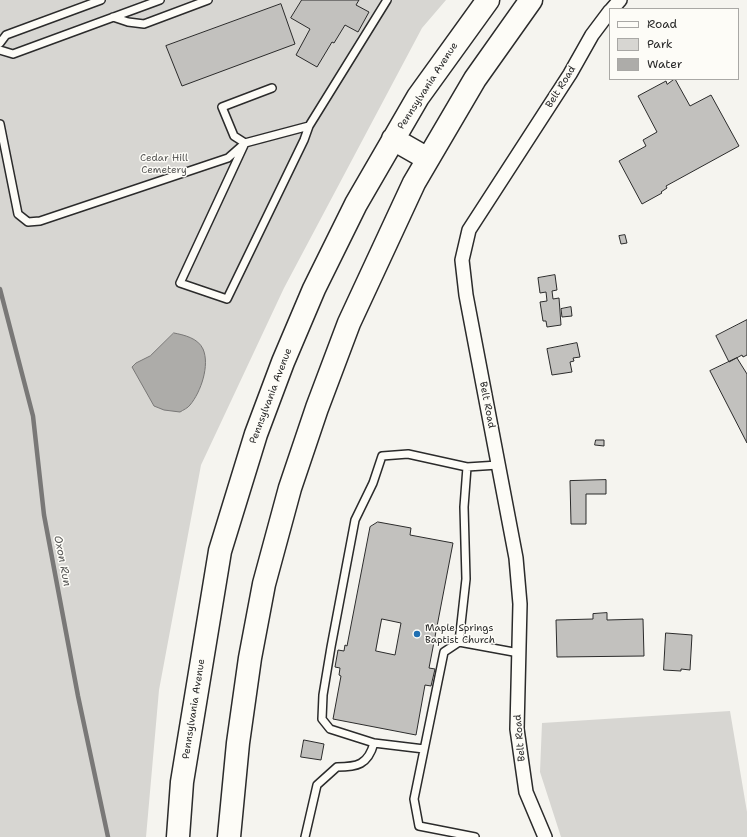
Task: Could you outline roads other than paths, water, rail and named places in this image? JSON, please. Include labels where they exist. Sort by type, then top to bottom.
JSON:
[{"type":"highway","points":[[458,40],[470,9],[470,0]]},
{"type":"highway","name":"Pennsylvania Avenue","points":[[178,837],[182,782],[220,551],[254,442],[283,362],[314,289],[356,204],[418,97],[488,0]]},
{"type":"highway","points":[[229,837],[238,743],[250,658],[264,584],[290,488],[349,323],[414,183],[476,79],[531,0]]},
{"type":"highway","points":[[393,140],[428,159]]},
{"type":"street","name":"Belt Road","points":[[613,8],[620,0]]},
{"type":"street","name":"Belt Road","points":[[545,837],[526,792],[518,729],[520,597],[516,558],[466,295],[462,260],[469,230],[570,74],[592,35],[609,13]]},
{"type":"lane","points":[[0,43],[6,35],[101,0]]},
{"type":"lane","points":[[0,50],[13,54],[160,0]]},
{"type":"lane","points":[[113,17],[128,22],[144,24],[208,0]]},
{"type":"lane","points":[[245,143],[180,282],[227,299],[304,140],[309,126],[387,0]]},
{"type":"lane","points":[[245,143],[234,136],[222,107],[272,88]]},
{"type":"lane","points":[[0,124],[18,214],[28,222],[40,221],[228,158],[245,143],[309,126]]},
{"type":"lane","points":[[424,749],[374,743],[330,729],[322,719],[323,695],[330,646],[355,520],[373,483],[382,456],[408,454],[467,467],[498,466]]},
{"type":"lane","points":[[459,642],[466,579],[464,507],[467,467]]},
{"type":"lane","points":[[475,837],[419,826],[414,799],[444,652],[459,642],[519,653]]},
{"type":"lane","points":[[305,837],[317,784],[336,767],[354,767],[371,755],[374,743]]},
{"type":"water","points":[[174,333],[198,342],[201,345],[205,355],[205,370],[198,393],[189,406],[180,412],[164,410],[154,406],[132,367],[136,363],[150,356]]},
{"type":"waterway","name":"Oxon Run","points":[[0,289],[33,416],[44,515],[78,696],[108,837]]},
{"type":"place","name":"Maple Springs Baptist Church","points":[[417,634]]},
{"type":"park label","name":"Cedar Hill Cemetery","points":[[164,164]]}]
